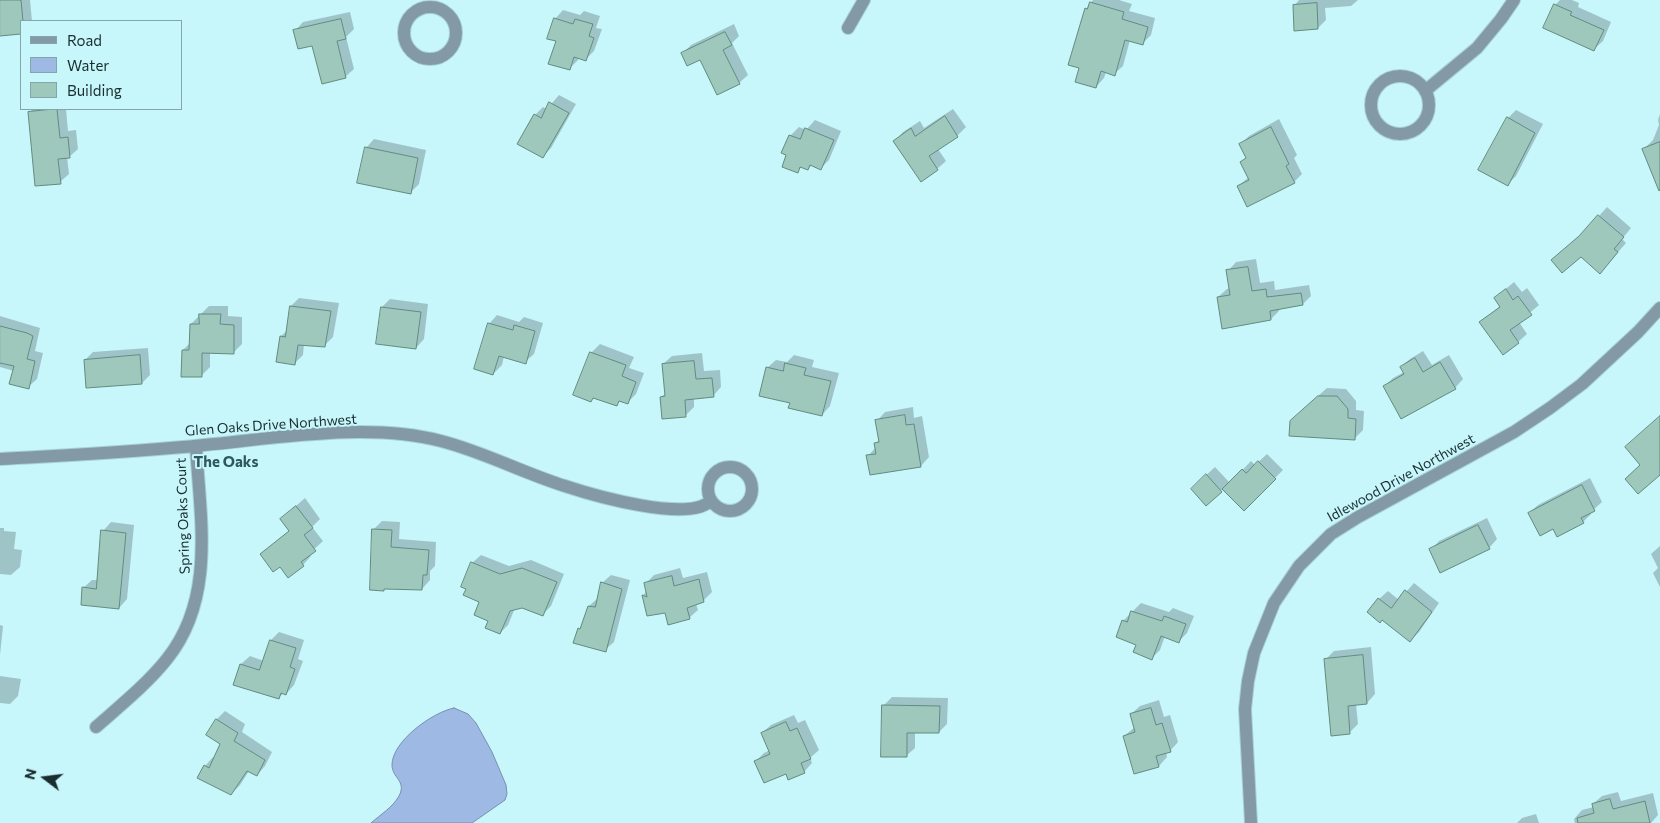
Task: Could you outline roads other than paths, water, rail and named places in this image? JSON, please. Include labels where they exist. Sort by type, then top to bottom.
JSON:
[{"type":"street","points":[[848,28],[864,0]]},
{"type":"street","points":[[1425,91],[1477,48],[1514,0]]},
{"type":"street","points":[[433,3],[449,13],[454,20],[456,37],[453,46],[448,52],[441,57],[432,59],[415,55],[405,41],[404,32],[405,23],[410,16],[416,10],[433,3]]},
{"type":"street","points":[[1400,76],[1410,78],[1425,91],[1428,109],[1426,118],[1420,126],[1404,134],[1395,134],[1379,126],[1371,109],[1371,100],[1381,83],[1400,76]]},
{"type":"street","name":"Idlewood Drive Northwest","points":[[1251,823],[1245,710],[1248,681],[1254,653],[1274,603],[1299,566],[1331,534],[1358,517],[1514,432],[1550,408],[1589,378],[1638,332],[1660,308]]},
{"type":"street","name":"Glen Oaks Drive Northwest","points":[[0,459],[196,446],[343,432],[400,434],[464,447],[565,486],[619,502],[677,510],[700,507],[708,504],[711,500]]},
{"type":"street","name":"Spring Oaks Court","points":[[96,728],[151,677],[169,657],[184,632],[195,604],[200,581],[202,557],[196,446]]},
{"type":"water","points":[[454,708],[468,714],[476,723],[492,752],[506,785],[507,794],[505,800],[472,823],[371,823],[386,811],[399,796],[401,787],[392,765],[394,756],[406,737],[425,721]]},
{"type":"district","name":"The Oaks","points":[[226,462]]}]
